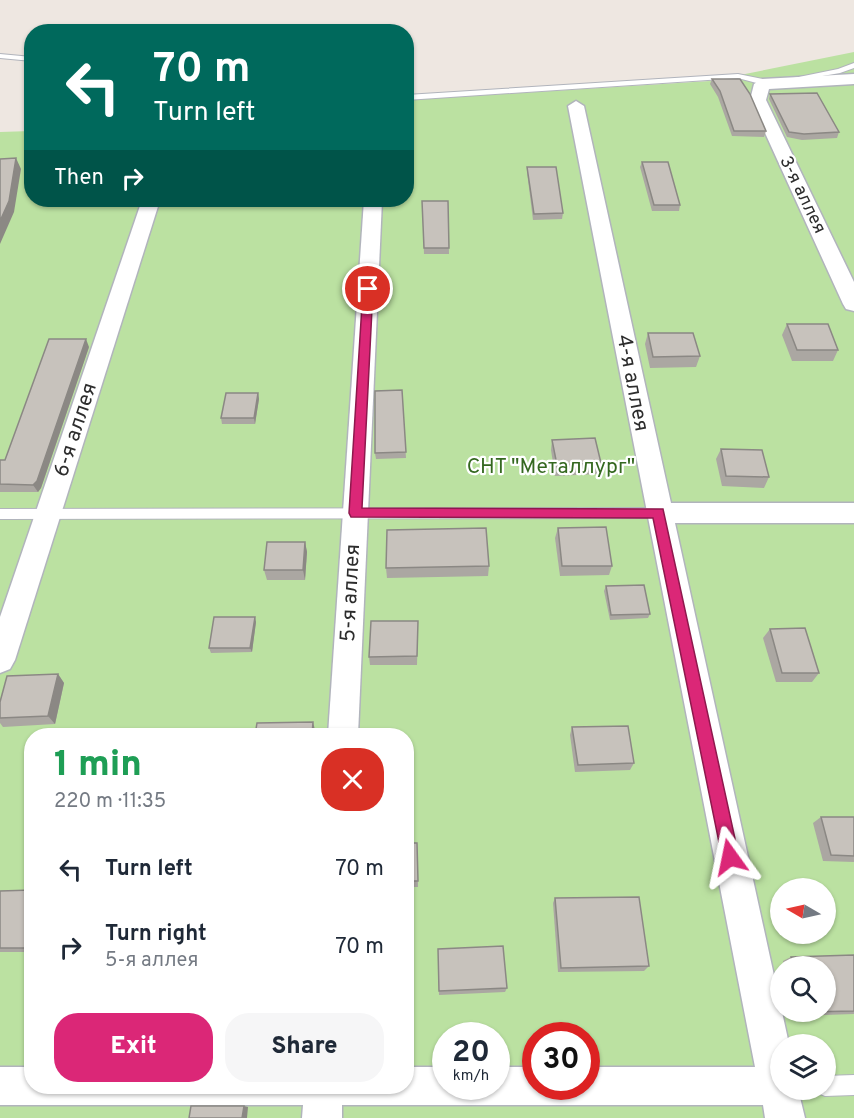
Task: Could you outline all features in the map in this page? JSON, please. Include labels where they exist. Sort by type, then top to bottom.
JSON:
[{"type":"street","points":[[762,84],[854,79]]},
{"type":"street","name":"3-я аллея","points":[[762,84],[758,100],[764,117],[854,304]]},
{"type":"street","name":"4-я аллея","points":[[576,106],[770,1044]]},
{"type":"street","name":"6-я аллея","points":[[0,660],[149,207]]},
{"type":"street","name":"5-я аллея","points":[[343,728],[373,207]]},
{"type":"street","points":[[659,513],[854,513]]},
{"type":"street","points":[[0,1086],[24,1086]]},
{"type":"street","points":[[414,1088],[770,1097]]},
{"type":"street","points":[[322,1118],[324,1094]]},
{"type":"lane","points":[[0,56],[24,58]]},
{"type":"lane","points":[[414,97],[738,76],[749,77],[762,84],[840,71],[854,65]]},
{"type":"lane","points":[[0,514],[659,513]]},
{"type":"lane","points":[[836,1086],[854,1085]]},
{"type":"green space","name":"СНТ \"Металлург\"","points":[[854,52],[854,1118],[0,1118],[0,132],[24,131],[24,207],[414,207],[414,100],[710,81]]},
{"type":"building","points":[[712,79],[740,79],[750,94],[766,131],[734,131],[720,91]]},
{"type":"building","points":[[817,93],[839,132],[804,134],[789,132],[770,94]]},
{"type":"building","points":[[16,158],[9,201],[0,221],[0,159]]},
{"type":"building","points":[[642,162],[668,162],[680,205],[654,205]]},
{"type":"building","points":[[527,167],[556,167],[563,213],[534,214]]},
{"type":"building","points":[[422,201],[448,201],[449,248],[424,248]]},
{"type":"building","points":[[787,324],[828,324],[838,350],[797,350]]},
{"type":"building","points":[[648,333],[693,333],[700,356],[653,357]]},
{"type":"building","points":[[49,339],[86,339],[37,481],[33,485],[0,484],[0,460],[5,460]]},
{"type":"building","points":[[402,390],[406,452],[375,453],[375,391]]},
{"type":"building","points":[[226,393],[258,393],[254,418],[221,418]]},
{"type":"building","points":[[595,438],[601,463],[557,465],[552,440]]},
{"type":"building","points":[[721,449],[762,450],[769,477],[726,476]]},
{"type":"building","points":[[606,527],[612,566],[562,566],[558,528]]},
{"type":"building","points":[[486,528],[489,566],[386,568],[387,530]]},
{"type":"building","points":[[267,542],[305,542],[303,570],[264,570]]},
{"type":"building","points":[[644,585],[650,614],[611,615],[606,586]]},
{"type":"building","points":[[214,617],[255,617],[250,648],[209,648]]},
{"type":"building","points":[[371,621],[418,621],[417,656],[369,657]]},
{"type":"building","points":[[805,628],[819,673],[782,673],[770,629]]},
{"type":"building","points":[[58,674],[48,716],[0,718],[0,702],[7,676]]},
{"type":"building","points":[[313,722],[313,728],[256,728],[257,723]]},
{"type":"building","points":[[628,726],[634,763],[578,765],[572,727]]},
{"type":"building","points":[[821,817],[854,817],[854,856],[831,855]]},
{"type":"building","points":[[414,843],[417,843],[418,881],[414,881]]},
{"type":"building","points":[[24,890],[24,948],[0,948],[0,891]]},
{"type":"building","points":[[639,897],[649,966],[561,968],[555,898]]},
{"type":"building","points":[[503,946],[507,988],[439,991],[438,949]]},
{"type":"building","points":[[854,955],[854,1011],[836,1011],[836,956],[822,956]]},
{"type":"building","points":[[191,1106],[244,1106],[242,1118],[189,1118]]},
{"type":"route","points":[[368,289],[356,513],[659,513],[730,857]]}]
